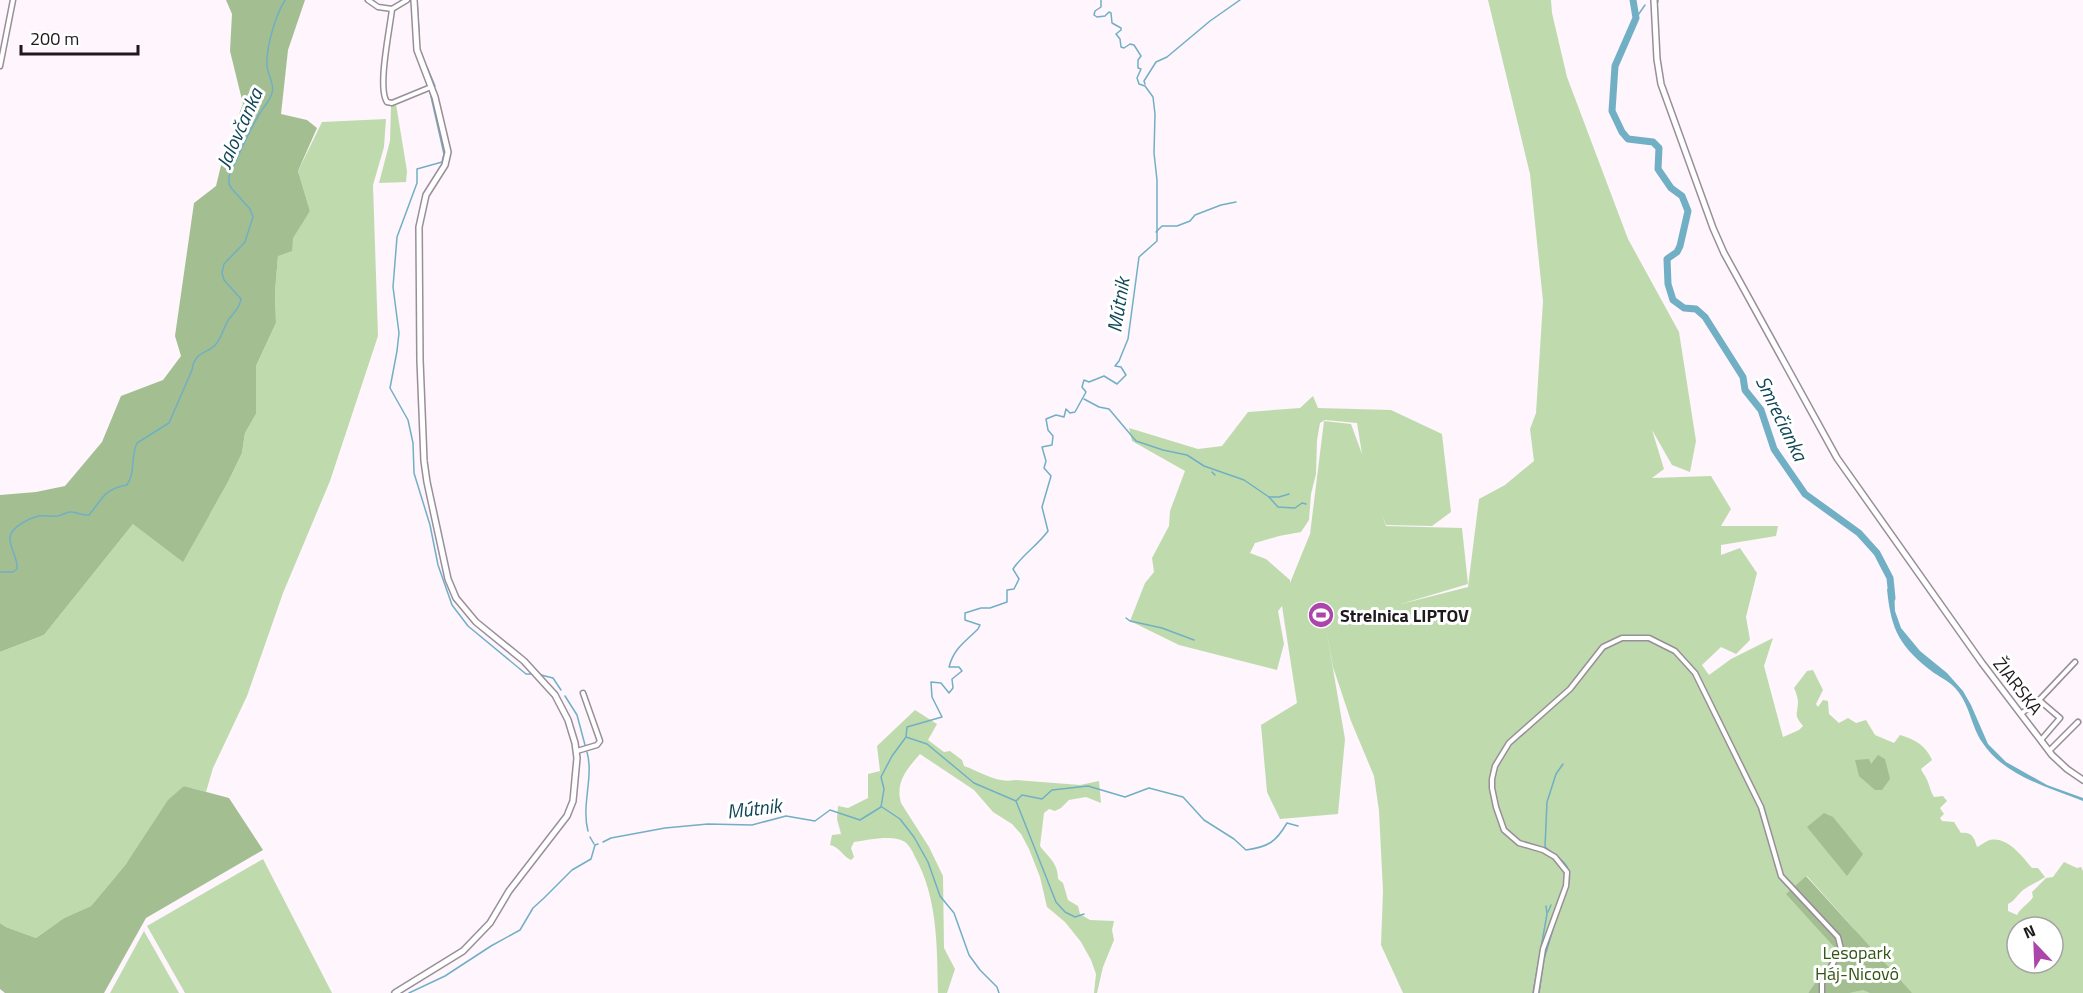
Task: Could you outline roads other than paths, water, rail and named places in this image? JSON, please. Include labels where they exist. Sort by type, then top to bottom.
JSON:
[{"type":"street","points":[[0,66],[13,0]]},
{"type":"street","points":[[368,0],[378,7],[392,9],[406,0]]},
{"type":"street","points":[[395,993],[463,951],[490,923],[509,891],[571,808],[577,751],[568,720],[555,695],[527,664],[481,627],[464,609],[451,589],[425,473],[421,377],[420,221],[427,192],[445,165],[448,154],[435,97],[417,50],[414,0]]},
{"type":"street","name":"ŽIARSKA","points":[[1654,0],[1657,59],[1661,84],[1724,253],[1837,458],[1938,603],[2049,751],[2067,769],[2083,780]]},
{"type":"street","points":[[392,9],[383,79],[384,98],[387,102],[392,103],[431,87]]},
{"type":"street","points":[[1536,993],[1543,949],[1566,886],[1567,872],[1555,857],[1543,850],[1519,843],[1504,830],[1492,788],[1495,766],[1509,743],[1570,689],[1603,647],[1616,640],[1634,637],[1649,638],[1669,647],[1695,673],[1761,807],[1781,876],[1838,937],[1841,949],[1822,983],[1822,993]]},
{"type":"street","points":[[2021,714],[2039,700],[2075,662]]},
{"type":"street","points":[[577,751],[597,745],[600,741],[583,693]]},
{"type":"street","points":[[2039,700],[2060,718],[2041,740]]},
{"type":"street","points":[[2049,751],[2078,722]]},
{"type":"water","points":[[1887,589],[1894,589],[1895,611],[1901,628],[1920,651],[1947,673],[1963,691],[1988,744],[2006,762],[2047,785],[2083,798],[2083,801],[2014,772],[1991,754],[1978,736],[1961,695],[1949,682],[1922,664],[1899,637],[1891,616]]},
{"type":"waterway","name":"Jalovčanka","points":[[0,572],[13,572],[17,569],[10,537],[11,533],[22,524],[39,516],[58,516],[69,512],[89,515],[109,492],[127,485],[137,443],[169,423],[195,359],[216,344],[239,305],[241,299],[224,280],[222,273],[224,264],[245,242],[253,217],[250,209],[229,184],[229,176],[272,93],[273,86],[267,66],[268,50],[275,23],[285,0]]},
{"type":"waterway","name":"Mútnik","points":[[603,842],[611,838],[665,828],[708,824],[752,825],[786,816],[815,821],[830,810],[860,820],[881,807],[884,789],[881,777],[892,756],[906,737],[907,727],[942,717],[932,697],[931,682],[941,683],[949,693],[953,688],[952,679],[962,671],[959,667],[949,667],[951,660],[980,625],[965,620],[965,613],[1007,602],[1007,590],[1014,589],[1019,579],[1013,569],[1048,531],[1042,507],[1051,476],[1044,468],[1046,461],[1042,447],[1052,445],[1053,436],[1048,430],[1046,419],[1056,415],[1064,417],[1066,409],[1070,413],[1075,412],[1086,392],[1082,387],[1084,380],[1089,382],[1104,376],[1117,384],[1126,375],[1121,367],[1115,366],[1128,339],[1139,257],[1157,241],[1153,97],[1145,86],[1139,84],[1137,78],[1141,69],[1138,68],[1138,60],[1141,56],[1134,45],[1121,47],[1120,39],[1116,34],[1121,28],[1112,23],[1111,13],[1097,17],[1094,15],[1095,11],[1101,7],[1101,0]]},
{"type":"waterway","points":[[1145,84],[1144,81],[1156,62],[1167,57],[1210,21],[1240,0]]},
{"type":"waterway","name":"Smrečianka","points":[[1633,0],[1636,18],[1615,66],[1612,111],[1628,139],[1653,142],[1659,148],[1658,169],[1671,188],[1682,196],[1688,211],[1680,246],[1677,252],[1667,259],[1668,284],[1673,300],[1684,308],[1696,309],[1705,317],[1743,377],[1745,390],[1761,410],[1774,449],[1805,494],[1859,533],[1877,553],[1890,578],[1892,598]]},
{"type":"waterway","points":[[417,1],[419,33]]},
{"type":"waterway","points":[[1636,18],[1645,5]]},
{"type":"waterway","points":[[421,52],[425,63]]},
{"type":"waterway","points":[[427,67],[435,86]]},
{"type":"waterway","points":[[430,92],[444,154],[442,162],[417,169],[417,183],[397,237],[393,287],[399,333],[390,388],[408,420],[413,443],[414,473],[430,525],[438,565],[452,605],[468,626],[526,674],[531,674]]},
{"type":"waterway","points":[[1156,232],[1162,226],[1177,226],[1190,221],[1195,215],[1236,202]]},
{"type":"waterway","points":[[1084,399],[1099,407],[1109,409],[1136,441],[1187,455],[1204,466],[1244,480],[1269,497],[1278,507],[1295,508],[1302,503],[1306,504]]},
{"type":"waterway","points":[[1212,472],[1215,475]]},
{"type":"waterway","points":[[1269,497],[1289,494]]},
{"type":"waterway","points":[[1126,618],[1194,640]]},
{"type":"waterway","points":[[541,675],[553,678],[561,690]]},
{"type":"waterway","points":[[565,696],[577,715],[585,745]]},
{"type":"waterway","points":[[906,737],[927,744],[974,783],[1016,801],[1022,795],[1042,799],[1052,790],[1088,786],[1125,797],[1149,788],[1183,797],[1204,820],[1234,839],[1246,850],[1271,842],[1287,823],[1298,826]]},
{"type":"waterway","points":[[587,752],[589,762],[586,811],[588,831]]},
{"type":"waterway","points":[[1563,764],[1556,774],[1547,802],[1545,847],[1567,867],[1570,879],[1568,886]]},
{"type":"waterway","points":[[1016,801],[1056,902],[1065,912],[1075,917],[1084,914]]},
{"type":"waterway","points":[[882,807],[900,819],[914,837],[928,862],[940,896],[954,913],[969,955],[997,987],[999,993]]},
{"type":"waterway","points":[[590,837],[594,844]]},
{"type":"waterway","name":"Mútnik","points":[[409,993],[445,976],[520,930],[533,908],[572,870],[591,859],[595,845],[598,844]]},
{"type":"waterway","points":[[1548,912],[1551,905]]},
{"type":"waterway","points":[[1533,993],[1547,914],[1546,906]]},
{"type":"waterway","points":[[1539,993],[1544,959],[1558,913]]},
{"type":"place","name":"Strelnica LIPTOV","points":[[1321,615]]},
{"type":"park label","name":"Lesopark Háj-Nicovô","points":[[1857,962]]}]
